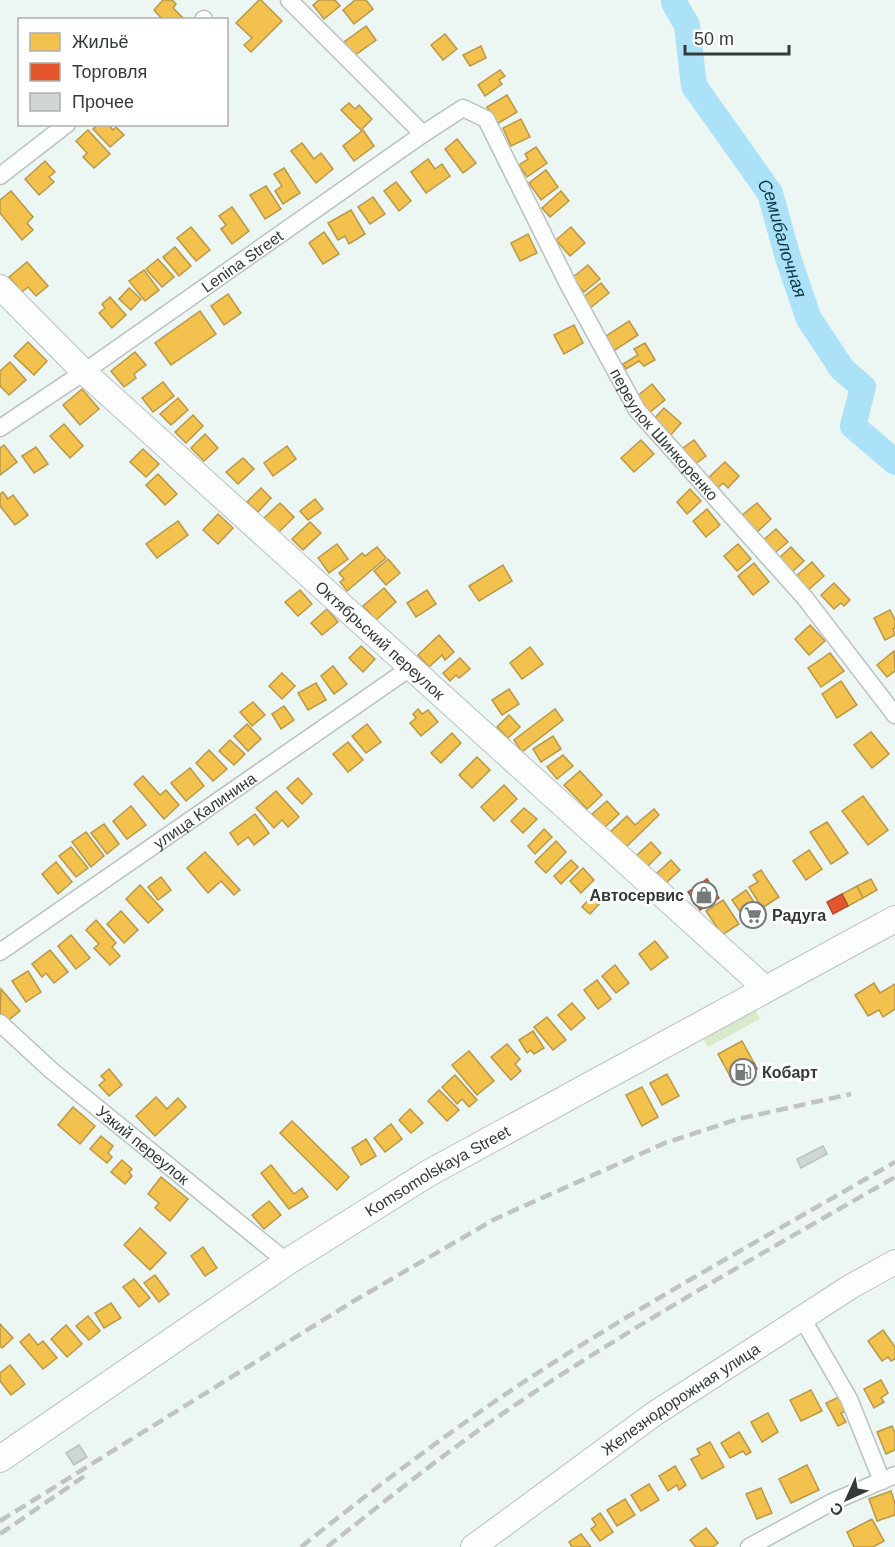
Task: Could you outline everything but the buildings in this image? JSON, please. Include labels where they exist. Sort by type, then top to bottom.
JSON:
[{"type":"main road","name":"Komsomolskaya Street","points":[[0,1459],[287,1262],[429,1173],[895,919]]},
{"type":"street","points":[[289,0],[423,134]]},
{"type":"street","name":"Lenina Street","points":[[0,428],[463,108],[486,119]]},
{"type":"street","name":"переулок Шинкоренко","points":[[486,119],[569,286],[637,410],[806,598],[895,715]]},
{"type":"street","points":[[0,176],[64,126]]},
{"type":"street","name":"Октябрьский переулок","points":[[0,287],[84,372],[766,989]]},
{"type":"street","name":"улица Калинина","points":[[0,952],[411,669]]},
{"type":"street","name":"Узкий переулок","points":[[0,1023],[52,1071],[287,1262]]},
{"type":"street","name":"Железнодорожная улица","points":[[473,1547],[654,1414],[850,1287],[895,1262]]},
{"type":"street","points":[[749,1547],[832,1502],[889,1478],[849,1400],[802,1318]]},
{"type":"green space","points":[[755,1009],[760,1019],[708,1047],[702,1037]]},
{"type":"waterway","name":"Семибалочная","points":[[674,0],[687,25],[694,86],[770,193],[788,258],[809,319],[842,369],[863,387],[853,426],[895,462]]},
{"type":"railway","points":[[0,1521],[352,1302],[495,1219],[665,1143],[738,1119],[851,1094]]},
{"type":"railway","points":[[301,1547],[434,1445],[562,1357],[895,1162]]},
{"type":"railway","points":[[327,1547],[449,1452],[569,1369],[708,1285],[895,1177]]},
{"type":"railway","points":[[0,1534],[89,1473]]},
{"type":"place","name":"Автосервис","points":[[704,895]]},
{"type":"place","name":"Радуга","points":[[753,915]]},
{"type":"place","name":"Кобарт","points":[[743,1072]]}]
